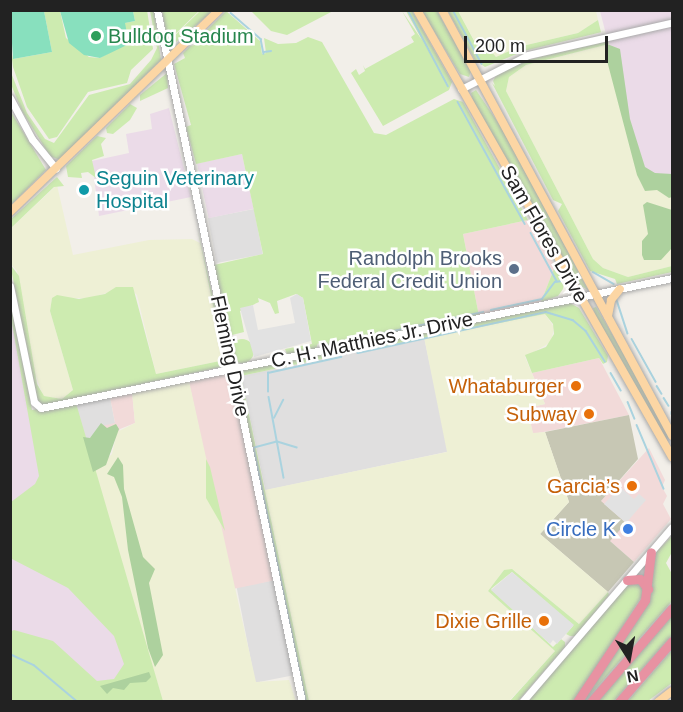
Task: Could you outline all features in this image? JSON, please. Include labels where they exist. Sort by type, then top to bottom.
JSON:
[{"type":"highway","points":[[577,702],[639,611],[648,589],[651,552]]},
{"type":"highway","points":[[627,580],[640,579],[648,589]]},
{"type":"highway","points":[[591,702],[672,608]]},
{"type":"highway","points":[[619,702],[672,640]]},
{"type":"main road","points":[[10,212],[219,10]]},
{"type":"main road","name":"Sam Flores Drive","points":[[417,10],[672,457]]},
{"type":"main road","name":"Sam Flores Drive","points":[[442,10],[672,436]]},
{"type":"main road","points":[[608,317],[611,300],[620,289]]},
{"type":"main road","points":[[658,702],[672,691]]},
{"type":"street","name":"Fleming Drive","points":[[157,10],[302,702]]},
{"type":"street","points":[[461,89],[479,78],[536,52],[670,23]]},
{"type":"street","points":[[10,98],[32,139],[56,169]]},
{"type":"street","name":"C. H. Matthies Jr. Drive","points":[[10,286],[36,407],[233,369],[672,278]]},
{"type":"street","points":[[522,702],[672,527]]},
{"type":"street","points":[[663,702],[672,691]]},
{"type":"shaded area","points":[[458,11],[596,11],[598,20],[578,33],[518,47],[496,57],[490,50],[480,51]]},
{"type":"shaded area","points":[[600,11],[672,11],[672,180],[645,185]]},
{"type":"shaded area","points":[[609,44],[645,185],[672,180],[672,266],[628,277],[603,268],[593,259],[506,91],[509,77],[526,65]]},
{"type":"shaded area","points":[[169,108],[191,197],[99,216],[92,161],[129,153],[126,134],[152,129],[150,114]]},
{"type":"shaded area","points":[[242,154],[254,209],[209,218],[197,164]]},
{"type":"shaded area","points":[[57,185],[73,255],[149,240],[192,239],[200,243],[223,354],[220,361],[156,374],[137,295],[128,287],[89,298],[52,298],[50,311],[73,390],[62,399],[43,396],[34,371],[17,271],[11,264],[11,228]]},
{"type":"shaded area","points":[[254,209],[263,254],[217,263],[208,218]]},
{"type":"shaded area","points":[[528,220],[555,266],[541,302],[479,316],[463,234]]},
{"type":"shaded area","points":[[297,294],[303,298],[311,341],[254,357],[240,308],[253,305],[258,330],[295,323],[290,298]]},
{"type":"shaded area","points":[[10,296],[32,410],[76,403],[154,674],[99,690],[11,636]]},
{"type":"shaded area","points":[[545,314],[554,327],[551,342],[525,357],[545,404],[527,408],[533,433],[545,432],[569,502],[540,534],[608,592],[579,624],[515,571],[504,570],[488,591],[555,651],[509,701],[309,701],[265,490],[447,452],[424,337]]},
{"type":"shaded area","points":[[424,337],[448,451],[265,490],[241,376]]},
{"type":"shaded area","points":[[599,358],[629,415],[533,434],[527,408],[545,404],[532,373]]},
{"type":"shaded area","points":[[230,373],[274,580],[233,589],[189,382]]},
{"type":"shaded area","points":[[189,381],[256,682],[289,680],[296,701],[163,701],[93,472],[112,454],[117,432],[135,423],[132,392]]},
{"type":"shaded area","points":[[132,392],[135,423],[120,429],[99,469],[93,472],[102,426],[115,423],[110,397]]},
{"type":"shaded area","points":[[110,397],[115,423],[104,437],[84,441],[76,403]]},
{"type":"shaded area","points":[[629,415],[638,459],[601,501],[626,523],[610,541],[634,562],[608,592],[540,534],[569,502],[545,432]]},
{"type":"shaded area","points":[[649,448],[665,480],[662,487],[667,496],[663,504],[671,519],[634,562],[610,541],[601,501]]},
{"type":"shaded area","points":[[620,487],[634,499],[639,494],[646,500],[626,523],[604,504]]},
{"type":"shaded area","points":[[512,572],[574,625],[557,644],[553,640],[550,644],[491,590]]},
{"type":"shaded area","points":[[275,580],[294,675],[255,683],[237,587]]},
{"type":"green space","points":[[147,10],[153,49],[131,70],[127,83],[88,92],[57,137],[49,139],[27,107],[13,67],[10,45],[13,59],[52,52],[44,11],[60,11],[66,38],[89,57],[100,58],[116,49],[125,23],[135,21],[133,11]]},
{"type":"green space","points":[[162,10],[199,11],[168,41]]},
{"type":"green space","points":[[10,11],[44,11],[52,52],[13,59]]},
{"type":"green space","name":"Bulldog Stadium","points":[[60,11],[133,11],[135,21],[125,23],[129,44],[100,58],[84,55],[69,43]]},
{"type":"green space","points":[[150,11],[154,11],[161,60],[60,160],[50,156],[22,111],[10,82],[10,70],[27,113],[45,139],[54,143],[89,95],[130,84],[151,60],[157,48]]},
{"type":"green space","points":[[200,11],[213,11],[170,47],[169,41]]},
{"type":"green space","points":[[226,11],[260,41],[262,54],[266,53],[264,38],[278,44],[296,43],[308,37],[322,42],[374,133],[386,135],[454,99],[463,102],[528,220],[463,234],[479,316],[323,347],[318,343],[316,349],[287,354],[285,349],[312,344],[303,298],[296,294],[277,301],[279,313],[275,314],[270,303],[258,298],[259,302],[240,311],[244,332],[232,335],[227,332],[223,310],[226,306],[222,303],[214,265],[263,254],[242,154],[196,164],[186,127],[191,125],[174,64],[185,58],[183,53],[190,46],[199,44],[199,38]]},
{"type":"green space","points":[[251,11],[333,11],[287,35],[271,31]]},
{"type":"green space","points":[[402,11],[422,40],[406,11],[412,11],[452,82],[449,90],[383,126],[351,73],[356,69],[359,75],[365,71],[363,65],[365,69],[414,42],[411,37],[415,34]]},
{"type":"green space","points":[[422,11],[437,11],[471,71],[469,77],[460,74]]},
{"type":"green space","points":[[448,11],[458,11],[479,50],[490,50],[496,57],[518,47],[578,33],[598,20],[601,32],[606,31],[524,51],[485,67],[475,60]]},
{"type":"green space","points":[[608,41],[609,44],[526,65],[509,77],[506,91],[593,259],[603,268],[628,277],[672,266],[672,272],[617,284],[615,279],[590,271],[558,211],[562,204],[553,200],[492,83],[495,86],[493,81],[497,74],[523,61]]},
{"type":"green space","points":[[607,44],[620,49],[630,119],[645,167],[655,173],[672,174],[672,197],[669,198],[657,190],[645,191],[637,175],[605,53]]},
{"type":"green space","points":[[167,73],[168,88],[140,101],[140,95]]},
{"type":"green space","points":[[476,90],[509,139],[588,290],[581,286],[564,260],[474,105],[471,93]]},
{"type":"green space","points":[[130,104],[137,108],[130,120],[113,134],[107,133],[106,128]]},
{"type":"green space","points":[[10,110],[46,170],[11,205],[10,205]]},
{"type":"green space","points":[[97,136],[106,138],[101,144],[104,156],[92,160],[96,178],[88,172],[81,173],[82,178],[68,177],[66,166]]},
{"type":"green space","points":[[57,177],[64,186],[54,187],[11,228],[11,219]]},
{"type":"green space","points":[[647,202],[672,210],[672,248],[661,260],[644,260],[642,255],[642,241],[648,234],[643,205]]},
{"type":"green space","points":[[197,227],[228,363],[226,366],[43,405],[38,402],[10,264],[19,276],[37,384],[44,396],[62,399],[73,390],[50,311],[52,298],[57,295],[79,299],[105,294],[116,287],[133,287],[156,374],[220,361],[223,354]]},
{"type":"green space","points":[[555,266],[564,282],[563,289],[558,296],[541,302]]},
{"type":"green space","points":[[10,296],[32,410],[76,403],[163,701],[11,701],[10,632],[14,630],[53,641],[97,681],[114,679],[124,664],[114,636],[68,588],[12,559],[11,502],[35,484],[39,476],[11,318]]},
{"type":"green space","points":[[568,302],[579,308],[608,356],[607,362],[603,364],[599,358],[532,373],[525,355],[546,347],[554,334],[553,324],[545,314],[354,352],[357,346]]},
{"type":"green space","points":[[596,307],[669,437],[666,439],[597,320],[593,308]]},
{"type":"green space","points":[[242,339],[251,342],[254,351],[251,360],[242,363],[233,360],[230,351],[233,342]]},
{"type":"green space","points":[[342,349],[345,354],[241,376],[309,701],[305,701],[237,375],[243,369]]},
{"type":"green space","points":[[101,423],[107,428],[116,424],[119,429],[106,465],[93,472],[83,437],[90,438]]},
{"type":"green space","points":[[118,457],[123,465],[124,489],[143,557],[155,569],[149,583],[163,655],[155,667],[148,648],[128,550],[122,497],[114,477],[107,474]]},
{"type":"green space","points":[[206,459],[210,467],[225,531],[206,498]]},
{"type":"green space","points":[[672,536],[672,552],[666,563],[672,574],[672,601],[585,701],[580,702],[650,597],[653,555]]},
{"type":"green space","points":[[512,569],[579,624],[608,592],[609,595],[576,636],[570,636],[566,634],[573,626],[512,572],[491,589],[553,647],[561,639],[565,642],[565,647],[518,701],[509,702],[555,651],[488,591],[504,570]]},
{"type":"green space","points":[[639,582],[644,593],[575,701],[527,702],[628,584]]},
{"type":"green space","points":[[672,615],[672,635],[614,701],[597,702]]},
{"type":"green space","points":[[672,650],[672,683],[648,701],[627,702]]},
{"type":"green space","points":[[149,672],[151,677],[146,682],[130,683],[124,690],[113,688],[107,694],[100,686]]},
{"type":"waterway","points":[[408,10],[448,86]]},
{"type":"waterway","points":[[453,10],[482,64]]},
{"type":"waterway","points":[[231,13],[261,39],[264,54]]},
{"type":"waterway","points":[[264,52],[271,51]]},
{"type":"waterway","points":[[458,102],[525,224]]},
{"type":"waterway","points":[[531,233],[557,281]]},
{"type":"waterway","points":[[593,272],[614,284]]},
{"type":"waterway","points":[[491,310],[542,299],[555,282],[562,281]]},
{"type":"waterway","points":[[617,300],[628,333]]},
{"type":"waterway","points":[[356,339],[483,312]]},
{"type":"waterway","points":[[358,349],[358,353],[546,312],[573,320],[586,331],[605,362]]},
{"type":"waterway","points":[[632,339],[656,382]]},
{"type":"waterway","points":[[268,392],[268,373],[341,357]]},
{"type":"waterway","points":[[611,373],[621,390]]},
{"type":"waterway","points":[[657,386],[662,394]]},
{"type":"waterway","points":[[269,397],[284,478]]},
{"type":"waterway","points":[[664,398],[669,406]]},
{"type":"waterway","points":[[274,418],[283,400]]},
{"type":"waterway","points":[[628,402],[635,419]]},
{"type":"waterway","points":[[637,425],[664,489]]},
{"type":"waterway","points":[[297,448],[277,442],[254,448],[306,702]]},
{"type":"waterway","points":[[10,654],[34,665],[78,702]]},
{"type":"place","name":"Bulldog Stadium","points":[[96,36]]},
{"type":"place","name":"Seguin Veterinary Hospital","points":[[84,190]]},
{"type":"place","name":"Randolph Brooks Federal Credit Union","points":[[514,269]]},
{"type":"place","name":"Whataburger","points":[[576,386]]},
{"type":"place","name":"Subway","points":[[589,414]]},
{"type":"place","name":"Garcia’s","points":[[632,486]]},
{"type":"place","name":"Circle K","points":[[628,529]]},
{"type":"place","name":"Dixie Grille","points":[[544,621]]}]
